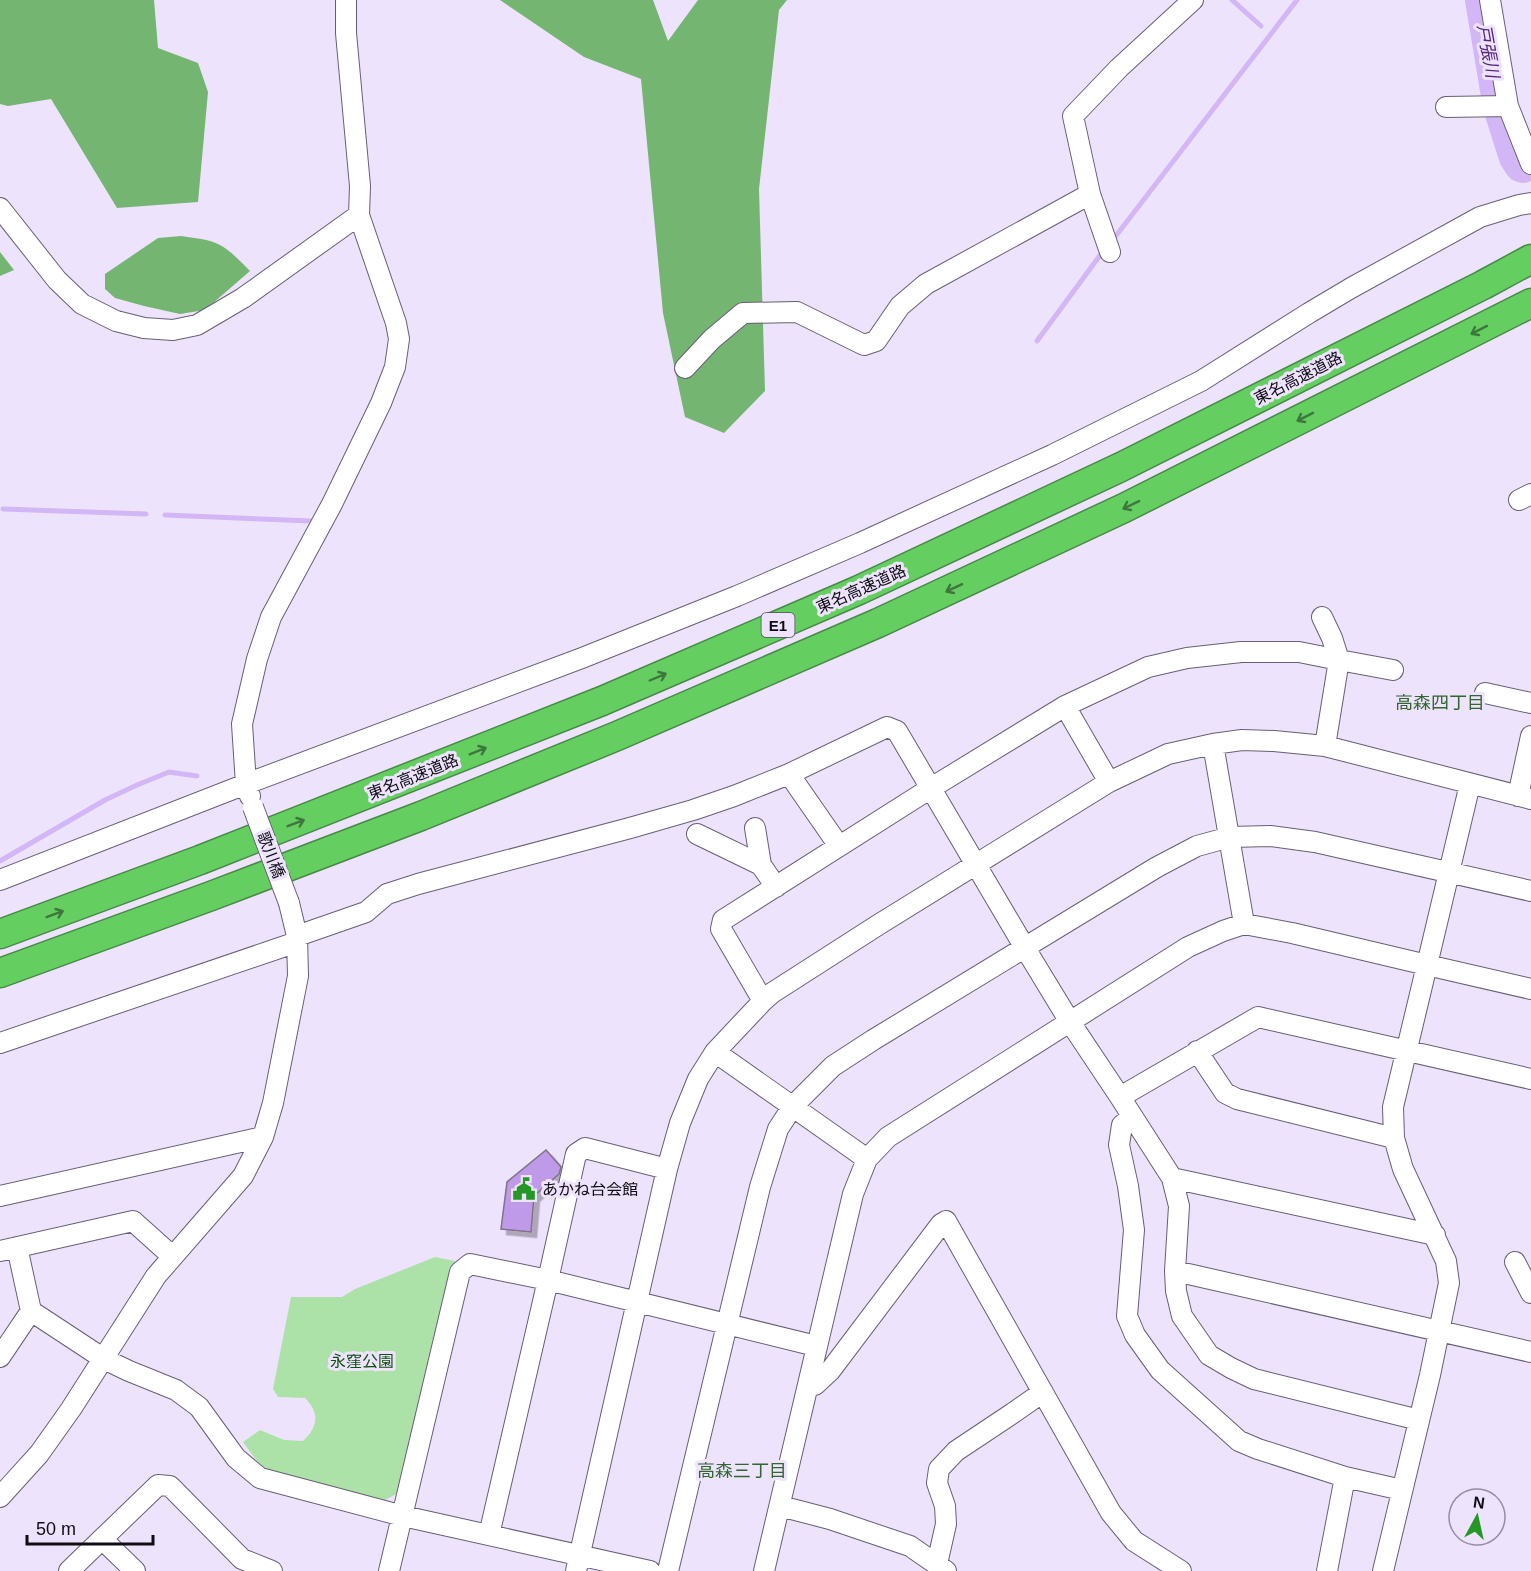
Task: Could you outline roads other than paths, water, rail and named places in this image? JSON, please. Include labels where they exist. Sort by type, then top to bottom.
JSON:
[{"type":"highway","name":"東名高速道路","points":[[0,934],[200,861],[580,710],[859,590],[1121,467],[1531,259]]},
{"type":"highway","name":"E1","points":[[0,973],[421,816],[617,736],[878,623],[1124,508],[1531,303]]},
{"type":"street","points":[[0,208],[57,280],[82,304],[116,321],[144,328],[173,330],[197,325],[243,298],[359,215],[360,186],[346,33],[346,0]]},
{"type":"street","points":[[1110,252],[1090,194],[1073,117],[1119,68],[1193,0]]},
{"type":"street","points":[[1490,0],[1508,106],[1531,164]]},
{"type":"street","points":[[1446,107],[1508,106]]},
{"type":"street","points":[[686,368],[712,339],[743,313],[797,312],[864,345],[876,341],[900,306],[926,284],[1090,194]]},
{"type":"street","points":[[0,880],[246,784],[582,658],[737,596],[871,538],[1052,455],[1201,381],[1350,288],[1480,217],[1531,203]]},
{"type":"street","name":"歌川橋","points":[[0,1497],[39,1454],[104,1359],[156,1276],[243,1176],[263,1137],[273,1103],[298,976],[297,939],[289,903],[246,784],[242,724],[257,658],[271,617],[332,504],[381,403],[394,368],[399,339],[396,323],[359,215]]},
{"type":"street","points":[[1322,617],[1339,660],[1325,746]]},
{"type":"street","points":[[763,1001],[721,929],[723,920],[930,788],[1065,706],[1148,667],[1187,658],[1241,652],[1299,652],[1393,670]]},
{"type":"street","points":[[1485,693],[1531,703]]},
{"type":"street","points":[[1065,706],[1109,782]]},
{"type":"street","points":[[0,1043],[297,939],[366,912],[387,894],[630,828],[734,796],[789,774],[887,727],[897,731],[1025,948],[1172,1178],[1179,1206],[1176,1291],[1182,1316],[1209,1355],[1254,1379],[1419,1420]]},
{"type":"street","points":[[578,1563],[667,1169],[680,1123],[698,1079],[715,1052],[772,993],[1109,782],[1168,754],[1242,740],[1325,746],[1524,797],[1531,736]]},
{"type":"street","points":[[1213,744],[1244,924]]},
{"type":"street","points":[[789,774],[839,846]]},
{"type":"street","points":[[1383,1571],[1440,1331],[1449,1283],[1446,1261],[1403,1169],[1394,1138],[1393,1107],[1470,784]]},
{"type":"street","points":[[755,828],[761,865],[776,887]]},
{"type":"street","points":[[697,834],[761,865]]},
{"type":"street","points":[[668,1571],[760,1187],[778,1129],[793,1107],[833,1066],[1157,867],[1197,846],[1230,837],[1270,836],[1315,842],[1531,891]]},
{"type":"street","points":[[764,1571],[853,1194],[867,1159],[888,1137],[1188,947],[1244,924],[1292,933],[1531,989]]},
{"type":"street","points":[[1120,1096],[1258,1017],[1531,1078]]},
{"type":"street","points":[[1197,1051],[1225,1093],[1238,1099],[1394,1138]]},
{"type":"street","points":[[715,1052],[867,1159]]},
{"type":"street","points":[[1132,1117],[1122,1125],[1119,1145],[1134,1230],[1127,1316],[1135,1335],[1160,1370],[1239,1441],[1345,1477],[1402,1490]]},
{"type":"street","points":[[0,1196],[263,1137]]},
{"type":"street","points":[[489,1535],[576,1154],[585,1148],[667,1169]]},
{"type":"street","points":[[1172,1178],[1435,1235]]},
{"type":"street","points":[[172,1256],[133,1221],[9,1249],[31,1311],[104,1359],[176,1390],[199,1407],[236,1458],[260,1478],[403,1516],[489,1535],[578,1563],[650,1571]]},
{"type":"street","points":[[808,1385],[815,1385],[830,1371],[941,1224],[946,1221],[1110,1513],[1134,1541],[1181,1571]]},
{"type":"street","points":[[1515,1262],[1531,1293]]},
{"type":"street","points":[[389,1571],[460,1272],[470,1264],[548,1280],[816,1346]]},
{"type":"street","points":[[1175,1271],[1531,1352]]},
{"type":"street","points":[[0,1357],[31,1311]]},
{"type":"street","points":[[780,1506],[830,1519],[910,1546],[942,1568],[946,1524],[945,1506],[937,1483],[939,1469],[956,1451],[1043,1392]]},
{"type":"street","points":[[1327,1571],[1345,1477]]},
{"type":"street","points":[[69,1571],[158,1485],[170,1486],[242,1559],[272,1571]]},
{"type":"street","points":[[102,1539],[135,1571]]},
{"type":"waterway","points":[[1232,0],[1261,26]]},
{"type":"waterway","points":[[1112,241],[1297,0]]},
{"type":"waterway","name":"戸張川","points":[[1480,0],[1497,102]]},
{"type":"waterway","name":"戸張川","points":[[1500,114],[1514,158],[1523,168]]},
{"type":"waterway","points":[[1037,341],[1101,254]]},
{"type":"waterway","points":[[3,509],[146,514]]},
{"type":"waterway","points":[[165,515],[312,521]]},
{"type":"waterway","points":[[0,861],[105,800],[137,785],[169,772],[197,776]]},
{"type":"place","name":"あかね台会館","points":[[524,1189]]},
{"type":"district","name":"高森四丁目","points":[[1440,703]]},
{"type":"district","name":"高森三丁目","points":[[742,1471]]},
{"type":"park label","name":"永窪公園","points":[[362,1361]]}]
